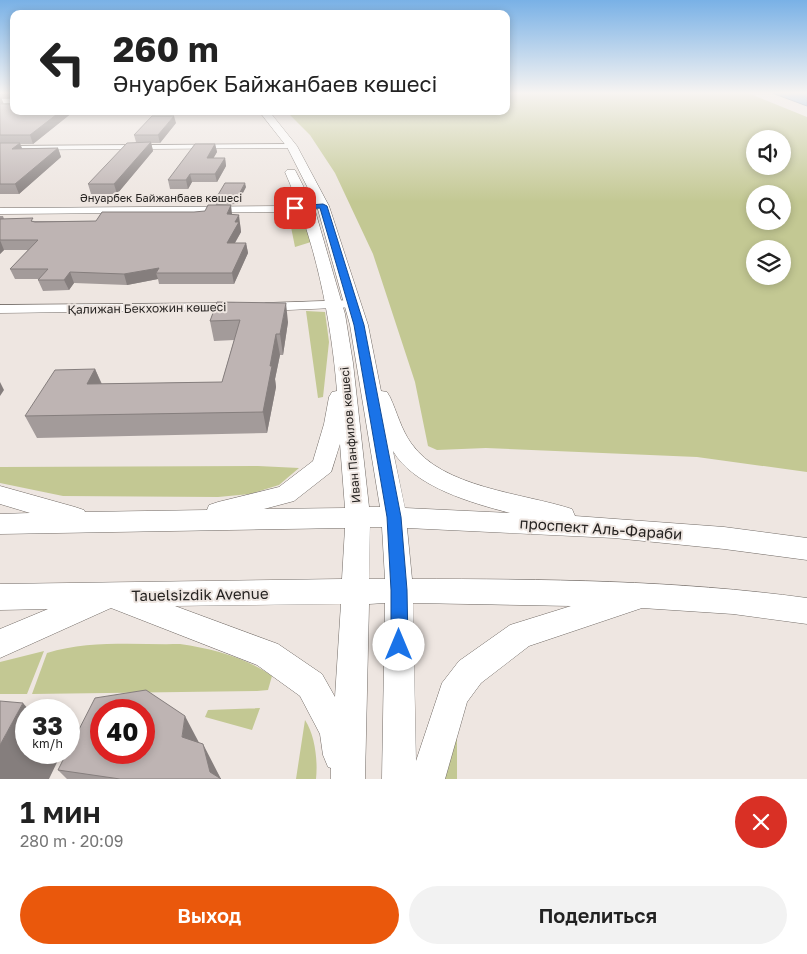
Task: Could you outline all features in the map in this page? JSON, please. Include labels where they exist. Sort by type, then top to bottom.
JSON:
[{"type":"main road","name":"Иван Панфилов көшесі","points":[[269,129],[285,146]]},
{"type":"main road","name":"Иван Панфилов көшесі","points":[[275,129],[315,207],[354,304],[369,377],[394,517],[399,590],[398,779]]},
{"type":"main road","name":"Иван Панфилов көшесі","points":[[315,207],[344,363],[358,518],[346,779]]},
{"type":"main road","points":[[167,522],[233,509],[286,494],[324,466],[335,424],[344,363]]},
{"type":"main road","points":[[369,377],[408,455],[429,471],[447,481],[490,499],[614,528]]},
{"type":"main road","points":[[0,495],[94,522]]},
{"type":"main road","points":[[0,524],[394,517]]},
{"type":"main road","name":"проспект Аль-Фараби","points":[[394,517],[614,528],[724,538],[807,549]]},
{"type":"main road","points":[[399,590],[648,594],[777,606],[807,611]]},
{"type":"main road","name":"Tauelsizdik Avenue","points":[[0,597],[399,590]]},
{"type":"main road","points":[[428,779],[454,694],[470,672],[520,636],[648,594]]},
{"type":"main road","points":[[0,644],[110,595],[267,654],[311,685],[336,731],[346,779]]},
{"type":"street","points":[[0,148],[285,146]]},
{"type":"street","name":"Әнуарбек Байжанбаев көшесі","points":[[0,211],[315,207]]},
{"type":"street","name":"Қалижан Бекхожин көшесі","points":[[0,309],[249,307],[354,304]]},
{"type":"green space","points":[[304,129],[807,129],[807,472],[697,457],[486,448],[437,450],[428,446],[415,382],[373,254],[335,173]]},
{"type":"green space","points":[[289,217],[305,217],[311,242],[295,247]]},
{"type":"green space","points":[[306,311],[325,312],[329,342],[323,397],[318,398]]},
{"type":"green space","points":[[258,466],[299,468],[279,485],[250,494],[218,497],[63,496],[0,483],[0,467]]},
{"type":"green space","points":[[180,644],[216,651],[262,669],[272,676],[268,690],[32,694],[47,653],[79,646]]},
{"type":"green space","points":[[44,651],[27,694],[0,694],[0,662]]},
{"type":"green space","points":[[260,708],[252,730],[205,717],[208,710]]},
{"type":"green space","points":[[305,720],[315,748],[316,779],[296,779]]},
{"type":"green space","points":[[457,728],[457,779],[440,779]]},
{"type":"building","points":[[0,129],[37,129],[30,135],[0,135]]},
{"type":"building","points":[[139,129],[163,129],[158,135],[134,135]]},
{"type":"building","points":[[151,142],[114,184],[88,184],[127,143]]},
{"type":"building","points":[[0,143],[20,143],[12,149],[58,148],[15,184],[0,184]]},
{"type":"building","points":[[195,144],[215,144],[207,158],[225,158],[215,174],[190,174],[186,180],[168,180]]},
{"type":"building","points":[[225,183],[245,183],[236,200],[215,200]]},
{"type":"building","points":[[208,205],[231,205],[227,214],[239,215],[235,222],[239,222],[227,243],[246,243],[232,273],[156,273],[159,268],[124,274],[70,272],[64,280],[38,280],[48,269],[10,269],[38,240],[0,240],[0,219],[33,218],[31,221],[35,222],[96,221],[102,212],[194,212],[205,211]]},
{"type":"building","points":[[217,302],[286,303],[280,334],[276,334],[263,412],[25,416],[55,370],[95,369],[87,384],[222,382],[240,320],[210,321]]},
{"type":"building","points":[[146,690],[185,716],[182,737],[203,744],[210,772],[221,779],[120,779],[58,770],[61,764],[80,764],[80,727],[90,708],[90,764],[155,764],[155,699],[94,699]]},
{"type":"building","points":[[0,701],[15,702],[15,718],[0,745]]},
{"type":"route","points":[[295,208],[323,206],[359,325],[394,517],[399,590],[399,645]]}]
